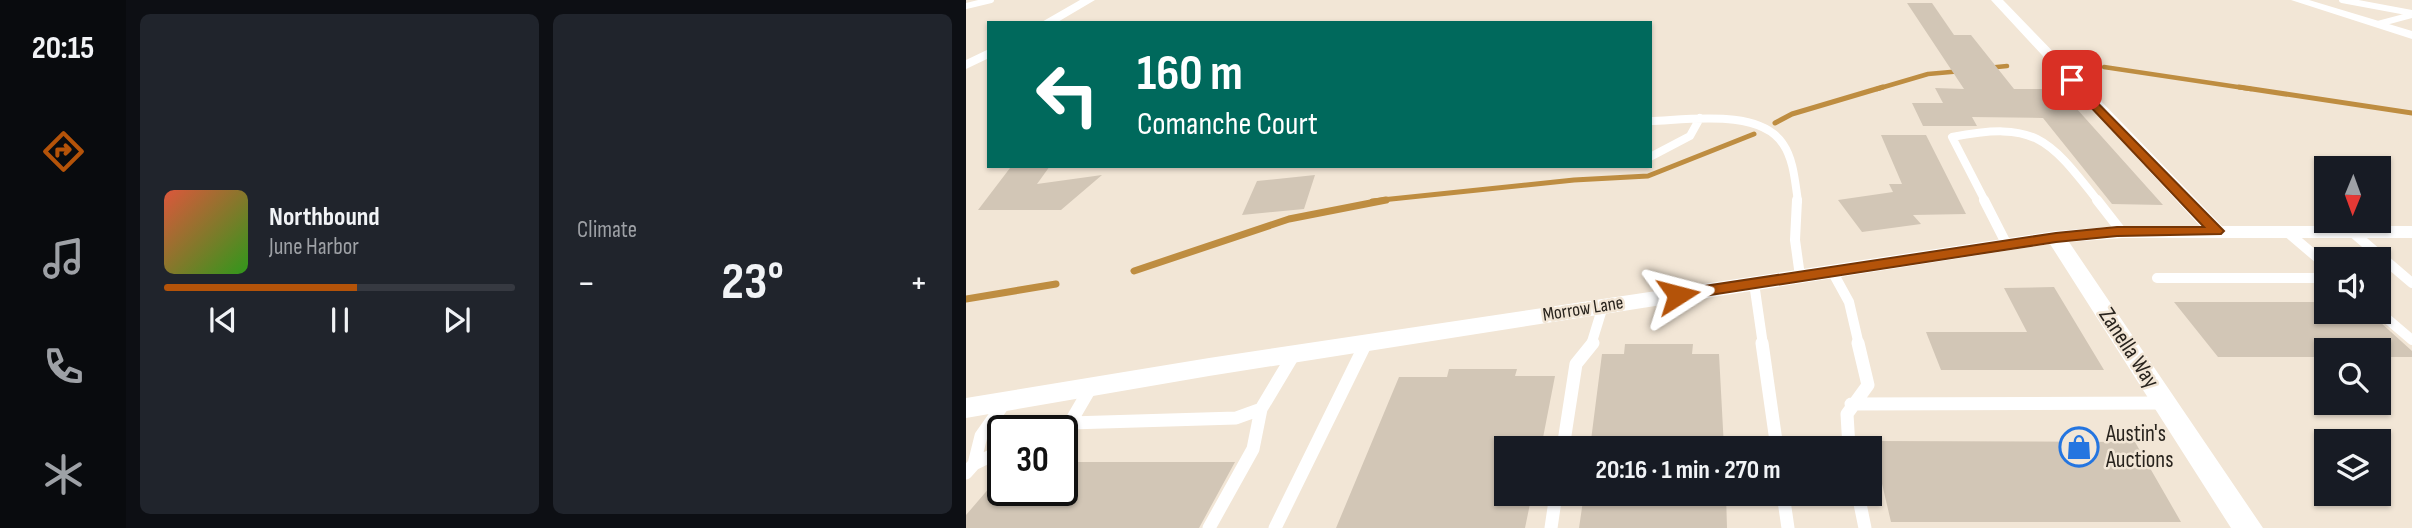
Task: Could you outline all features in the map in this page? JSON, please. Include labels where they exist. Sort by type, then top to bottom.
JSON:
[{"type":"street","points":[[1050,21],[1089,0]]},
{"type":"street","points":[[1997,0],[2216,231]]},
{"type":"street","points":[[2297,0],[2412,35]]},
{"type":"street","points":[[966,65],[987,54]]},
{"type":"street","name":"Morrow Lane","points":[[966,408],[1294,354],[2056,237],[2122,232],[2314,231]]},
{"type":"street","name":"Morrow Lane","points":[[2390,233],[2409,234]]},
{"type":"street","name":"Zanella Way","points":[[2056,237],[2248,528]]},
{"type":"lane","points":[[966,6],[991,0]]},
{"type":"lane","points":[[2342,0],[2410,16]]},
{"type":"lane","points":[[2378,24],[2410,16]]},
{"type":"lane","points":[[1652,156],[1690,136],[1700,118]]},
{"type":"lane","points":[[1652,121],[1730,118],[1761,126],[1783,143],[1793,170],[1798,204],[1795,240],[1800,276]]},
{"type":"lane","points":[[2007,245],[1952,137],[1972,133],[2028,132],[2047,142],[2122,232]]},
{"type":"lane","points":[[2286,231],[2314,255]]},
{"type":"lane","points":[[2353,233],[2412,283]]},
{"type":"lane","points":[[1832,271],[1849,302],[1868,385],[1851,404],[1843,420],[1846,436]]},
{"type":"lane","points":[[2157,278],[2314,278]]},
{"type":"lane","points":[[1754,283],[1775,436]]},
{"type":"lane","points":[[1565,436],[1576,364],[1592,343],[1603,306]]},
{"type":"lane","points":[[2391,322],[2412,340]]},
{"type":"lane","points":[[1275,528],[1366,343]]},
{"type":"lane","points":[[1209,528],[1253,449],[1261,409],[1294,354]]},
{"type":"lane","points":[[1075,415],[1091,386]]},
{"type":"lane","points":[[970,469],[981,436],[1005,401]]},
{"type":"lane","points":[[1851,404],[2165,403]]},
{"type":"lane","points":[[1078,423],[1236,418],[1261,409]]},
{"type":"lane","points":[[970,469],[987,459]]},
{"type":"lane","points":[[1551,528],[1554,506]]},
{"type":"lane","points":[[1785,506],[1788,528]]},
{"type":"lane","points":[[1860,506],[1865,528]]},
{"type":"building","points":[[1907,3],[1932,3],[1954,35],[1971,35],[2014,89],[2059,89],[2163,205],[2112,204],[2043,118],[1972,117],[1977,126],[1923,126],[1912,103],[1943,103],[1935,88],[1964,89]]},
{"type":"building","points":[[1881,135],[1926,135],[1966,214],[1913,215],[1921,224],[1862,232],[1838,200],[1893,192],[1889,184],[1902,184]]},
{"type":"building","points":[[1010,168],[1049,168],[1037,184],[1102,175],[1061,210],[978,210]]},
{"type":"building","points":[[1315,175],[1304,209],[1242,215],[1257,181]]},
{"type":"building","points":[[2054,287],[2104,370],[1941,370],[1926,332],[2027,332],[2004,288]]},
{"type":"building","points":[[2174,302],[2314,302],[2314,324],[2382,324],[2412,351],[2412,357],[2391,357],[2391,338],[2314,338],[2314,357],[2218,357]]},
{"type":"building","points":[[1625,344],[1693,344],[1692,354],[1719,354],[1723,436],[1592,436],[1602,354],[1624,354]]},
{"type":"building","points":[[1449,369],[1517,369],[1515,376],[1555,376],[1543,436],[1494,436],[1494,506],[1530,506],[1525,528],[1336,528],[1399,377],[1447,377]]},
{"type":"building","points":[[1882,441],[2135,442],[2181,522],[1891,522],[1882,484]]},
{"type":"building","points":[[1078,462],[1235,462],[1199,528],[966,528],[966,515],[987,491],[987,506],[1078,506]]},
{"type":"building","points":[[1582,506],[1726,506],[1727,528],[1579,528]]},
{"type":"waterway","points":[[1987,68],[2007,66]]},
{"type":"waterway","points":[[2104,67],[2251,89]]},
{"type":"waterway","points":[[1877,89],[1928,74],[1962,71]]},
{"type":"waterway","points":[[1775,123],[1792,114],[1883,87]]},
{"type":"waterway","points":[[2239,87],[2412,113]]},
{"type":"waterway","points":[[1372,201],[1574,180],[1648,176],[1754,134]]},
{"type":"waterway","points":[[1134,271],[1289,219],[1386,200]]},
{"type":"waterway","points":[[966,299],[1056,284]]},
{"type":"place","name":"Austin's Auctions","points":[[2079,447]]},
{"type":"route","points":[[1678,295],[2056,237],[2117,232],[2216,231],[2072,80]]}]
